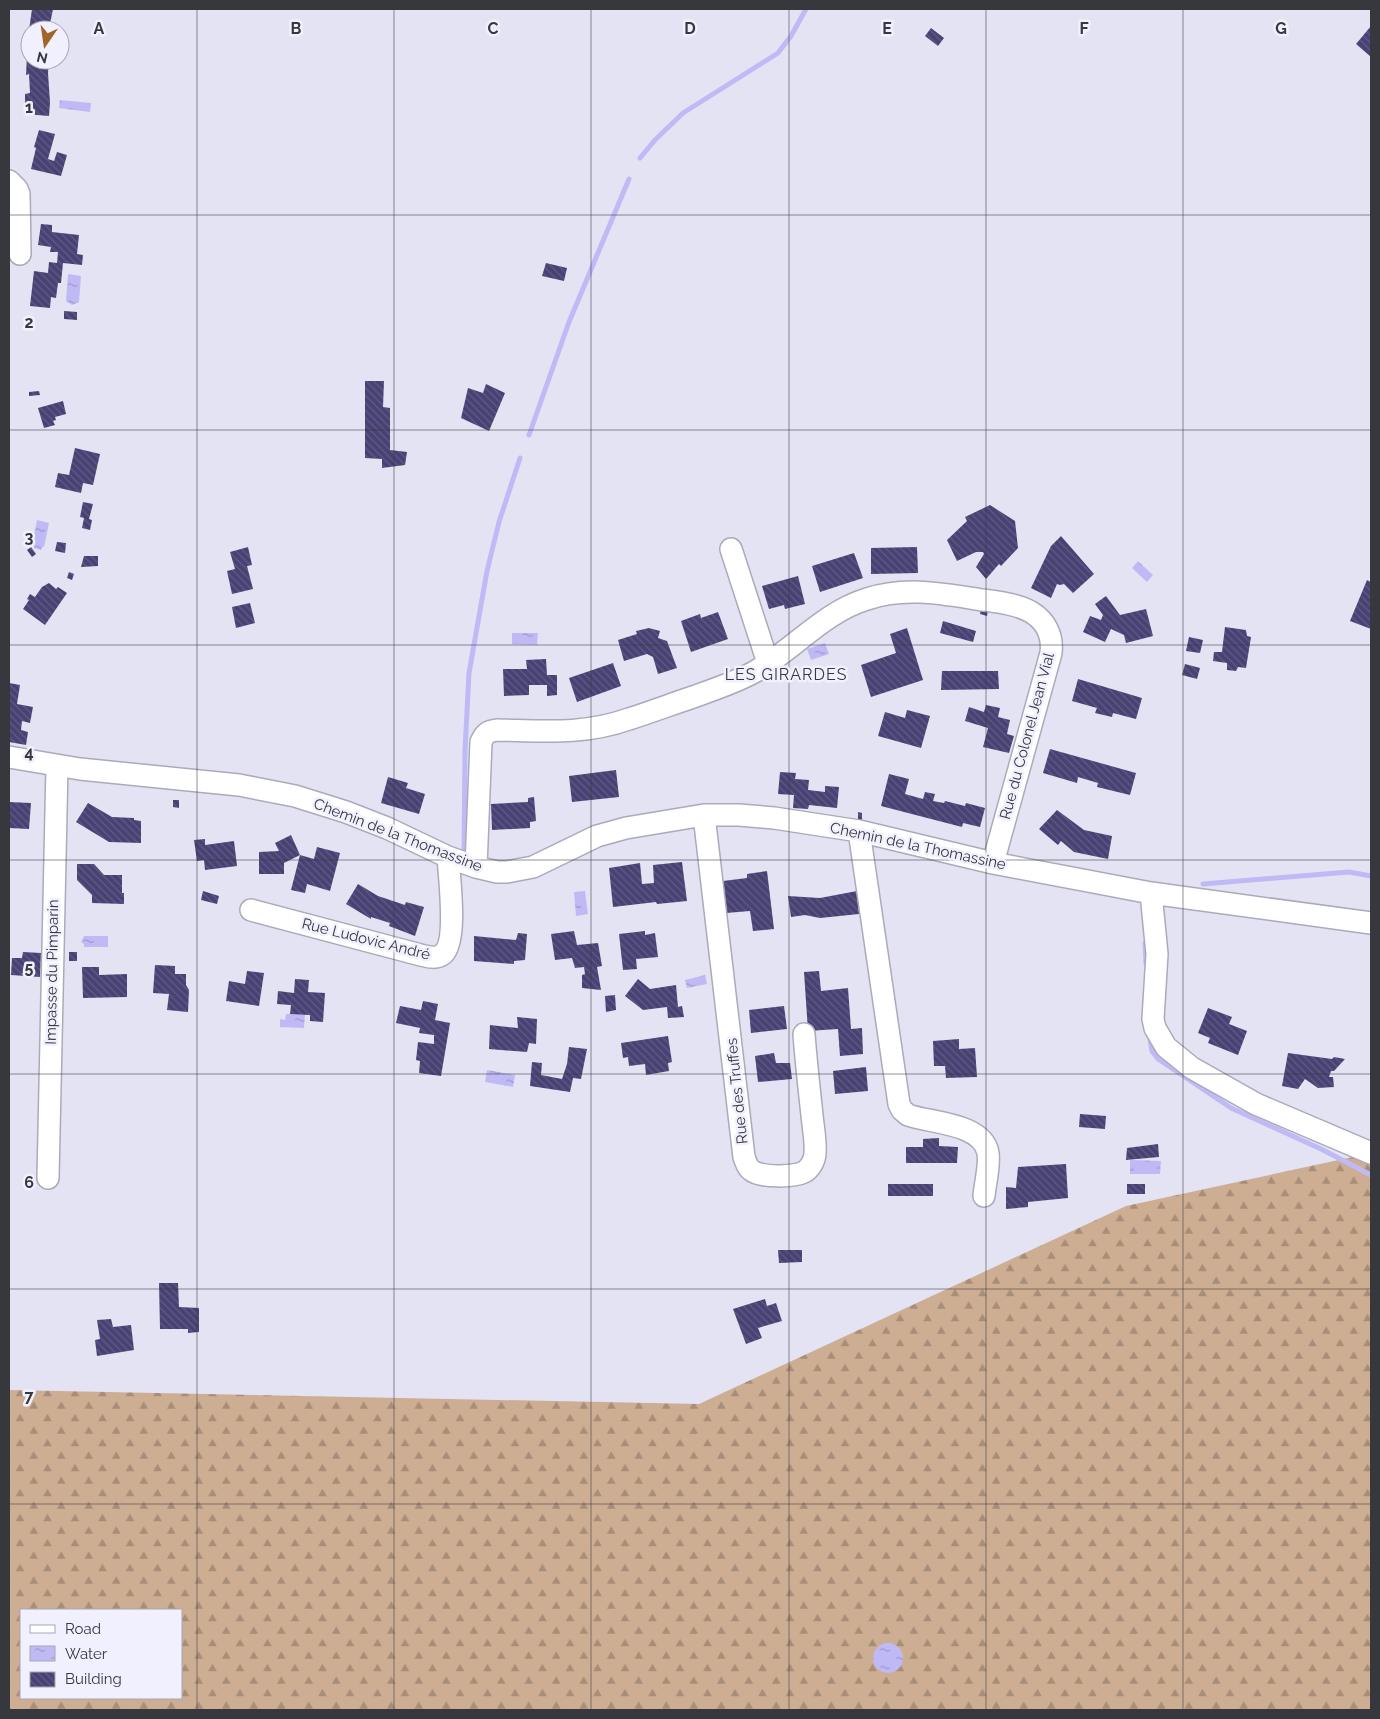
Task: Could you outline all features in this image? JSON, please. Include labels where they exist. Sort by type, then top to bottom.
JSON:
[{"type":"street","points":[[9,181],[19,194],[20,254]]},
{"type":"street","points":[[731,549],[768,663]]},
{"type":"street","name":"Rue du Colonel Jean Vial","points":[[476,867],[481,742],[485,734],[492,730],[581,731],[611,725],[741,679],[768,663],[831,616],[859,602],[884,594],[916,591],[1000,602],[1023,608],[1036,616],[1049,632],[1052,646],[1051,653],[992,863]]},
{"type":"street","name":"Chemin de la Thomassine","points":[[9,757],[57,766],[239,786],[295,796],[353,814],[448,857],[497,872],[532,867],[581,843],[612,831],[704,815],[732,814],[774,818],[859,831],[992,863],[1151,893],[1371,923]]},
{"type":"street","name":"Impasse du Pimparin","points":[[48,1178],[57,766]]},
{"type":"street","name":"Rue des Truffes","points":[[704,815],[744,1157],[749,1169],[758,1174],[778,1175],[803,1172],[810,1167],[814,1160],[816,1153],[804,1034]]},
{"type":"street","points":[[859,831],[899,1104],[908,1115],[964,1129],[977,1136],[988,1154],[984,1196]]},
{"type":"street","name":"Rue Ludovic André","points":[[251,910],[417,954],[437,956],[443,954],[448,948],[452,931],[448,857]]},
{"type":"street","points":[[1151,893],[1156,954],[1153,1019],[1155,1028],[1166,1047],[1192,1068],[1249,1100],[1371,1153]]},
{"type":"green space","points":[[1371,1153],[1371,1710],[9,1710],[9,1390],[699,1404],[1126,1206]]},
{"type":"water","points":[[60,100],[91,103],[90,112],[59,108]]},
{"type":"water","points":[[68,274],[81,276],[79,302],[72,305],[66,301]]},
{"type":"water","points":[[37,520],[49,523],[44,547],[41,550],[34,548],[34,545],[32,545]]},
{"type":"water","points":[[1138,561],[1153,575],[1147,582],[1132,568]]},
{"type":"water","points":[[512,633],[538,633],[537,645],[512,644]]},
{"type":"water","points":[[825,643],[829,654],[811,660],[807,649]]},
{"type":"water","points":[[585,891],[588,914],[576,916],[574,892]]},
{"type":"water","points":[[84,936],[108,936],[108,947],[84,947],[84,944],[81,942]]},
{"type":"water","points":[[705,975],[707,984],[687,988],[685,980]]},
{"type":"water","points":[[286,1014],[305,1014],[304,1028],[280,1027],[280,1019],[285,1020]]},
{"type":"water","points":[[487,1070],[515,1075],[513,1087],[485,1082]]},
{"type":"water","points":[[1130,1160],[1161,1161],[1160,1174],[1130,1174]]},
{"type":"water","points":[[888,1643],[898,1648],[903,1658],[898,1668],[888,1673],[878,1668],[873,1658],[878,1648]]},
{"type":"building","points":[[32,9],[53,9],[51,20],[30,20]]},
{"type":"building","points":[[1371,26],[1371,57],[1356,44]]},
{"type":"building","points":[[931,28],[944,38],[938,46],[925,36]]},
{"type":"building","points":[[26,70],[48,70],[49,116],[25,114],[25,94],[30,93],[29,74],[26,75]]},
{"type":"building","points":[[39,130],[55,134],[48,159],[54,161],[57,152],[67,155],[61,176],[31,169]]},
{"type":"building","points":[[41,224],[52,225],[52,232],[79,235],[77,254],[83,255],[82,265],[63,263],[61,283],[58,283],[56,298],[51,297],[50,308],[30,306],[34,271],[48,273],[49,262],[57,263],[58,252],[50,252],[51,247],[38,245]]},
{"type":"building","points":[[546,263],[567,268],[564,281],[542,276]]},
{"type":"building","points":[[64,311],[77,312],[77,320],[64,319]]},
{"type":"building","points":[[365,381],[384,381],[383,407],[390,408],[390,450],[407,452],[405,465],[382,468],[382,459],[365,458]]},
{"type":"building","points":[[486,384],[505,393],[489,431],[461,418],[468,388],[483,393]]},
{"type":"building","points":[[39,391],[40,395],[29,396],[29,392]]},
{"type":"building","points":[[63,401],[66,414],[55,417],[56,420],[53,421],[55,425],[44,428],[38,408]]},
{"type":"building","points":[[75,448],[100,454],[93,485],[83,483],[81,493],[55,487],[58,473],[69,475]]},
{"type":"building","points":[[83,502],[93,504],[89,519],[92,520],[90,530],[82,528],[84,518],[80,517]]},
{"type":"building","points":[[990,505],[1015,521],[1018,548],[1001,566],[999,564],[986,579],[976,567],[984,554],[983,552],[976,552],[957,561],[947,540],[967,521],[965,517]]},
{"type":"building","points":[[1061,536],[1094,574],[1073,593],[1064,584],[1057,584],[1051,598],[1031,588],[1051,546]]},
{"type":"building","points":[[57,542],[66,543],[65,553],[55,551]]},
{"type":"building","points":[[31,547],[36,554],[32,557],[27,550]]},
{"type":"building","points":[[248,547],[252,565],[247,566],[253,589],[232,594],[227,571],[235,569],[230,552]]},
{"type":"building","points":[[917,547],[918,573],[871,574],[871,548]]},
{"type":"building","points":[[854,553],[863,578],[820,592],[812,566]]},
{"type":"building","points":[[84,556],[98,556],[98,566],[81,567]]},
{"type":"building","points":[[69,572],[74,574],[72,580],[67,578]]},
{"type":"building","points":[[798,576],[805,604],[785,609],[784,605],[769,609],[762,586]]},
{"type":"building","points":[[1367,580],[1371,582],[1371,629],[1350,621]]},
{"type":"building","points":[[49,583],[56,589],[58,587],[67,593],[45,625],[23,609],[29,600],[27,599],[30,594],[35,597],[42,587]]},
{"type":"building","points":[[1106,596],[1120,615],[1146,609],[1153,636],[1126,643],[1124,635],[1111,629],[1105,642],[1083,632],[1090,616],[1101,620],[1103,615],[1095,604]]},
{"type":"building","points":[[250,603],[255,623],[236,628],[232,607]]},
{"type":"building","points":[[981,608],[988,610],[987,616],[980,614]]},
{"type":"building","points":[[718,612],[728,639],[691,652],[681,621],[700,614],[701,618]]},
{"type":"building","points":[[943,621],[976,631],[973,642],[940,633]]},
{"type":"building","points":[[1225,627],[1246,630],[1247,636],[1251,637],[1246,668],[1238,667],[1236,671],[1227,670],[1227,663],[1213,661],[1214,652],[1222,652]]},
{"type":"building","points":[[649,628],[660,631],[658,638],[667,641],[677,668],[658,674],[653,657],[647,654],[624,661],[618,640],[637,634],[636,631]]},
{"type":"building","points":[[907,628],[923,680],[871,697],[861,665],[896,653],[890,634]]},
{"type":"building","points":[[1189,637],[1203,640],[1200,653],[1186,651]]},
{"type":"building","points":[[546,659],[547,675],[557,675],[557,695],[547,696],[547,685],[529,685],[529,695],[504,696],[503,669],[527,669],[526,660]]},
{"type":"building","points":[[613,663],[621,686],[577,702],[569,678]]},
{"type":"building","points":[[1185,664],[1200,668],[1197,679],[1182,675]]},
{"type":"building","points":[[942,671],[998,671],[999,689],[941,690]]},
{"type":"building","points":[[1078,679],[1142,698],[1136,719],[1113,713],[1112,717],[1095,713],[1097,708],[1072,701]]},
{"type":"building","points":[[9,683],[20,685],[17,704],[33,707],[30,723],[22,721],[21,730],[28,732],[26,745],[9,742]]},
{"type":"building","points":[[986,705],[1000,708],[998,717],[1010,720],[1007,734],[1014,736],[1009,753],[983,747],[988,728],[965,721],[969,707],[984,712]]},
{"type":"building","points":[[907,710],[930,716],[921,748],[878,736],[885,712],[905,718]]},
{"type":"building","points":[[1050,749],[1136,773],[1130,795],[1097,787],[1098,783],[1078,777],[1077,783],[1043,773]]},
{"type":"building","points":[[616,770],[619,797],[572,802],[569,776]]},
{"type":"building","points":[[780,772],[796,773],[795,779],[809,780],[808,790],[825,792],[825,786],[839,787],[837,808],[809,805],[808,809],[793,808],[794,795],[778,794]]},
{"type":"building","points":[[889,774],[909,779],[905,794],[923,799],[925,792],[935,794],[933,801],[944,803],[945,801],[965,806],[966,803],[985,808],[980,827],[963,823],[962,827],[881,806]]},
{"type":"building","points":[[388,777],[408,783],[406,788],[425,794],[419,814],[381,803]]},
{"type":"building","points":[[534,797],[536,821],[530,822],[530,828],[492,830],[491,804],[528,802],[528,798]]},
{"type":"building","points":[[173,800],[179,800],[179,808],[173,807]]},
{"type":"building","points":[[9,802],[31,803],[29,829],[9,828]]},
{"type":"building","points":[[88,803],[112,817],[134,818],[134,820],[141,821],[141,843],[109,842],[76,822]]},
{"type":"building","points":[[1057,810],[1084,830],[1112,836],[1108,859],[1074,852],[1061,841],[1058,845],[1039,829]]},
{"type":"building","points":[[858,812],[862,813],[862,822],[858,822]]},
{"type":"building","points":[[291,835],[300,855],[284,863],[284,874],[259,874],[259,852],[279,851],[275,843]]},
{"type":"building","points":[[205,839],[205,845],[234,841],[237,866],[205,870],[204,860],[197,861],[194,840]]},
{"type":"building","points":[[317,847],[340,853],[330,891],[307,884],[305,893],[291,890],[300,855],[314,859]]},
{"type":"building","points":[[682,862],[687,901],[657,904],[656,902],[613,907],[609,868],[640,863],[642,884],[654,883],[653,865]]},
{"type":"building","points":[[77,864],[94,864],[104,875],[122,875],[124,904],[92,903],[92,895],[77,880]]},
{"type":"building","points":[[767,871],[774,929],[753,931],[750,911],[726,913],[723,881],[747,878],[747,874]]},
{"type":"building","points":[[358,884],[378,896],[405,905],[406,902],[424,907],[415,936],[389,926],[390,923],[371,917],[371,919],[346,904]]},
{"type":"building","points":[[203,891],[219,896],[217,904],[201,900]]},
{"type":"building","points":[[857,891],[859,914],[820,918],[805,915],[791,917],[788,896],[820,898]]},
{"type":"building","points":[[574,931],[577,945],[598,943],[602,966],[597,967],[601,990],[582,988],[582,975],[585,974],[584,967],[575,968],[572,958],[555,960],[551,934]]},
{"type":"building","points":[[645,931],[645,935],[655,933],[658,957],[636,959],[637,969],[623,970],[619,934]]},
{"type":"building","points":[[518,933],[527,934],[525,960],[514,961],[514,964],[474,961],[474,936],[516,940]]},
{"type":"building","points":[[23,952],[41,953],[40,977],[11,975],[12,958],[22,958]]},
{"type":"building","points":[[69,952],[77,952],[77,961],[69,961]]},
{"type":"building","points":[[155,965],[175,966],[175,974],[186,974],[186,985],[189,990],[188,1012],[167,1010],[169,994],[153,993]]},
{"type":"building","points":[[82,967],[99,967],[99,975],[127,974],[127,997],[83,998]]},
{"type":"building","points":[[247,971],[264,973],[259,1006],[226,1001],[229,981],[245,984]]},
{"type":"building","points":[[819,971],[821,991],[848,988],[851,1029],[862,1028],[863,1054],[840,1056],[838,1029],[808,1031],[804,972]]},
{"type":"building","points":[[295,979],[309,980],[308,992],[325,993],[323,1022],[310,1021],[310,1015],[290,1014],[291,1005],[277,1004],[278,991],[294,993]]},
{"type":"building","points":[[638,979],[650,989],[676,985],[678,1007],[682,1006],[684,1017],[668,1018],[667,1007],[643,1010],[625,996]]},
{"type":"building","points":[[615,995],[616,1010],[606,1012],[605,996]]},
{"type":"building","points":[[423,1001],[438,1004],[435,1020],[450,1023],[441,1076],[419,1073],[420,1061],[416,1060],[418,1042],[434,1044],[434,1035],[419,1033],[420,1028],[396,1023],[400,1006],[421,1010]]},
{"type":"building","points":[[784,1006],[787,1029],[751,1033],[749,1010]]},
{"type":"building","points":[[1208,1008],[1232,1017],[1229,1024],[1247,1031],[1238,1055],[1208,1043],[1210,1038],[1198,1033]]},
{"type":"building","points":[[517,1017],[537,1019],[536,1044],[529,1043],[527,1052],[489,1049],[490,1025],[518,1028]]},
{"type":"building","points":[[668,1036],[672,1062],[668,1063],[669,1071],[646,1075],[645,1064],[629,1066],[628,1057],[623,1058],[621,1043]]},
{"type":"building","points":[[959,1039],[959,1049],[975,1048],[977,1077],[946,1078],[945,1066],[934,1066],[933,1041]]},
{"type":"building","points":[[569,1047],[587,1049],[581,1079],[573,1078],[570,1092],[530,1086],[532,1062],[542,1063],[541,1075],[562,1079],[567,1064]]},
{"type":"building","points":[[774,1053],[776,1063],[790,1063],[792,1079],[758,1082],[755,1056]]},
{"type":"building","points":[[1288,1053],[1345,1059],[1334,1071],[1331,1071],[1329,1077],[1333,1077],[1334,1087],[1318,1088],[1305,1079],[1298,1089],[1282,1086]]},
{"type":"building","points":[[866,1067],[868,1091],[835,1094],[833,1071]]},
{"type":"building","points":[[1080,1114],[1106,1116],[1105,1129],[1079,1127]]},
{"type":"building","points":[[939,1138],[939,1146],[958,1147],[957,1163],[906,1163],[906,1147],[923,1147],[923,1139]]},
{"type":"building","points":[[1158,1144],[1159,1157],[1126,1160],[1127,1148]]},
{"type":"building","points":[[1066,1164],[1068,1198],[1028,1202],[1028,1207],[1006,1209],[1006,1187],[1016,1188],[1018,1167]]},
{"type":"building","points":[[888,1184],[933,1184],[933,1196],[888,1196]]},
{"type":"building","points":[[1127,1184],[1145,1184],[1145,1194],[1127,1194]]},
{"type":"building","points":[[778,1250],[802,1250],[802,1262],[779,1263]]},
{"type":"building","points":[[159,1283],[178,1283],[179,1307],[199,1308],[199,1332],[188,1333],[188,1329],[160,1329]]},
{"type":"building","points":[[765,1299],[767,1306],[776,1303],[782,1321],[758,1328],[762,1338],[746,1344],[733,1309]]},
{"type":"building","points":[[111,1319],[113,1327],[131,1325],[134,1350],[97,1356],[95,1340],[100,1339],[97,1320]]},
{"type":"waterway","points":[[640,158],[655,140],[683,113],[778,53],[791,36],[806,9]]},
{"type":"waterway","points":[[529,435],[569,322],[629,179]]},
{"type":"waterway","points":[[464,853],[465,750],[469,673],[487,571],[499,522],[520,458]]},
{"type":"waterway","points":[[1203,884],[1349,872],[1371,876]]},
{"type":"waterway","points":[[1145,943],[1146,964]]},
{"type":"waterway","points":[[1149,1033],[1152,1051],[1158,1059],[1231,1108],[1321,1149],[1371,1175]]},
{"type":"district","name":"LES GIRARDES","points":[[786,674]]}]
